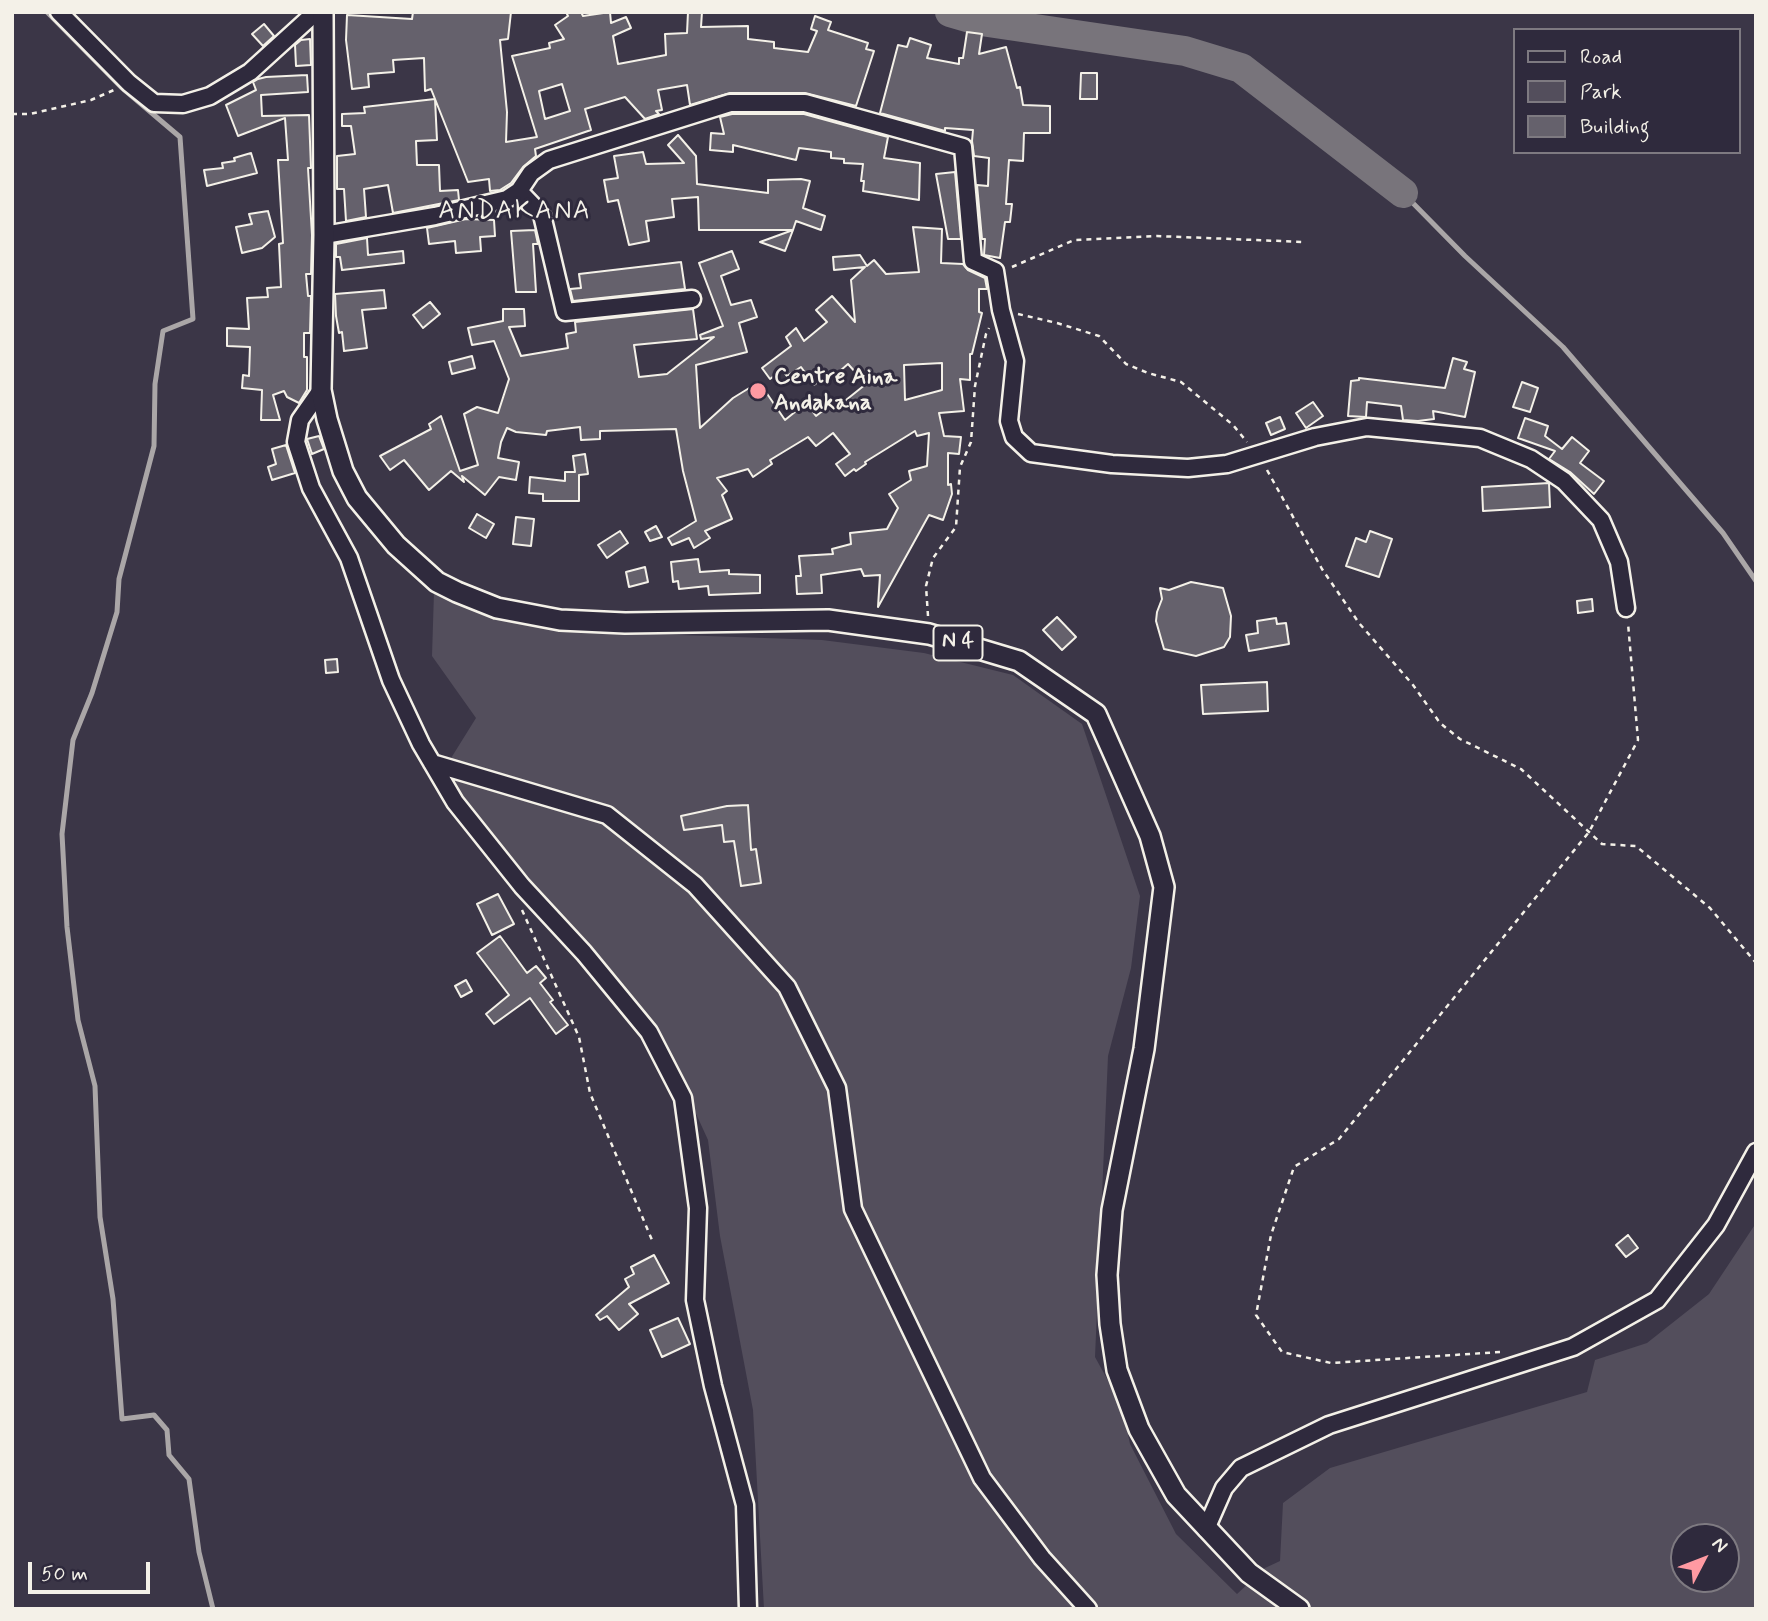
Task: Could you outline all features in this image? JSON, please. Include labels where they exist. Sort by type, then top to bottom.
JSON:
[{"type":"main road","name":"N 4","points":[[323,12],[324,235],[321,390],[343,471],[356,498],[396,545],[437,582],[497,608],[561,620],[625,623],[828,620],[929,634],[1019,661],[1096,714],[1150,836],[1164,887],[1144,1049],[1112,1210],[1107,1275],[1110,1324],[1117,1370],[1139,1429],[1176,1495],[1249,1573],[1299,1609]]},
{"type":"street","points":[[59,12],[129,83],[154,103],[183,104],[210,96],[250,72],[316,12]]},
{"type":"street","points":[[324,235],[447,213],[507,199],[519,191],[531,173],[549,160],[730,103],[805,103],[962,147],[973,261],[995,271],[1001,310],[1015,361],[1009,421],[1014,437],[1031,453],[1112,464],[1188,468],[1227,464],[1315,437],[1367,427],[1480,438],[1531,459],[1564,481],[1601,520],[1619,562],[1626,608]]},
{"type":"street","points":[[519,191],[542,215],[565,312],[692,299]]},
{"type":"street","points":[[321,390],[300,420],[296,442],[311,488],[349,558],[391,680],[421,744],[455,802],[522,886],[584,953],[649,1032],[683,1098],[698,1208],[695,1300],[713,1385],[745,1505],[748,1609]]},
{"type":"street","points":[[432,763],[607,815],[695,885],[787,987],[837,1088],[853,1209],[976,1466],[982,1478],[1042,1558],[1088,1609]]},
{"type":"street","points":[[1206,1530],[1224,1488],[1241,1468],[1329,1425],[1573,1347],[1657,1300],[1716,1225],[1756,1152]]},
{"type":"path","points":[[12,114],[30,114],[91,100],[129,83]]},
{"type":"path","points":[[995,271],[1074,240],[1157,236],[1304,242]]},
{"type":"path","points":[[929,634],[926,586],[933,558],[956,527],[960,467],[971,442],[975,386],[986,334],[1001,310],[1099,336],[1126,364],[1181,382],[1233,425],[1258,455],[1329,580],[1359,623],[1413,685],[1440,723],[1460,739],[1521,769],[1602,844],[1636,846],[1710,908],[1756,963]]},
{"type":"path","points":[[1506,1352],[1331,1363],[1282,1352],[1256,1315],[1271,1235],[1294,1167],[1339,1139],[1589,832],[1638,740],[1626,608]]},
{"type":"path","points":[[518,901],[579,1037],[590,1093],[652,1240]]},
{"type":"green space","points":[[434,592],[495,614],[560,628],[622,633],[822,640],[924,653],[1013,675],[1082,724],[1140,896],[1131,968],[1108,1056],[1095,1357],[1122,1406],[1130,1444],[1176,1534],[1237,1594],[1265,1568],[1280,1561],[1283,1503],[1330,1468],[1587,1392],[1595,1360],[1647,1343],[1709,1294],[1756,1223],[1756,1609],[764,1609],[753,1410],[720,1236],[708,1140],[677,1072],[619,979],[537,890],[443,771],[476,718],[432,656]]},
{"type":"building","points":[[413,12],[511,12],[508,39],[500,40],[507,112],[506,142],[537,137],[512,56],[550,48],[549,43],[564,39],[555,25],[568,16],[566,12],[581,12],[583,16],[610,12],[611,23],[626,17],[631,28],[613,36],[618,64],[666,55],[665,34],[687,33],[688,12],[702,12],[701,27],[748,26],[748,39],[774,42],[774,48],[808,52],[817,31],[811,29],[815,16],[831,22],[828,30],[868,43],[866,49],[874,51],[856,106],[805,93],[730,93],[690,105],[687,85],[658,90],[662,110],[656,111],[659,114],[645,119],[625,97],[585,109],[591,130],[535,149],[536,156],[511,183],[500,190],[490,191],[489,179],[468,182],[431,89],[425,91],[424,58],[393,60],[394,72],[368,74],[369,87],[352,89],[346,40],[347,15],[412,19]],"holes":[[[562,84],[570,111],[545,119],[539,91]]]},
{"type":"building","points":[[264,24],[274,36],[263,46],[252,34]]},
{"type":"building","points":[[967,32],[982,34],[979,54],[1006,47],[1017,88],[1020,87],[1023,105],[1050,106],[1050,133],[1024,133],[1023,161],[1009,160],[1006,204],[1012,204],[1010,222],[1005,222],[1000,258],[984,255],[985,239],[982,239],[977,185],[988,186],[989,158],[974,156],[973,130],[945,128],[945,131],[880,113],[898,45],[907,47],[910,38],[931,45],[927,58],[959,64],[959,58],[963,58]]},
{"type":"building","points":[[310,39],[311,65],[296,66],[295,45],[301,40]]},
{"type":"building","points":[[1081,73],[1097,73],[1097,99],[1080,99]]},
{"type":"building","points":[[307,75],[308,92],[261,95],[262,116],[309,115],[311,168],[308,168],[312,235],[311,274],[306,274],[308,296],[311,296],[310,333],[304,333],[307,390],[299,403],[287,397],[284,391],[273,395],[280,420],[261,420],[262,390],[242,388],[243,375],[249,376],[250,347],[227,346],[227,328],[249,329],[247,298],[268,297],[267,288],[281,287],[279,244],[283,243],[278,160],[288,160],[285,118],[238,136],[226,105],[256,90],[253,82],[258,79]]},
{"type":"building","points":[[435,99],[437,140],[416,141],[417,165],[439,165],[440,191],[458,190],[459,200],[393,213],[388,185],[364,189],[366,217],[346,221],[344,189],[337,189],[337,156],[355,154],[351,126],[342,126],[342,114],[365,113],[364,107]]},
{"type":"building","points":[[732,114],[804,114],[888,137],[884,158],[920,163],[919,200],[863,191],[863,164],[844,163],[844,159],[831,158],[831,152],[799,148],[796,160],[733,145],[733,152],[710,150],[711,133],[724,134],[720,117]]},
{"type":"building","points":[[678,135],[696,156],[697,184],[768,193],[768,180],[810,181],[803,208],[825,216],[821,230],[796,221],[793,230],[699,230],[698,197],[672,199],[674,217],[646,221],[649,241],[629,245],[618,200],[608,202],[604,180],[618,178],[614,156],[643,152],[646,164],[684,163],[668,145]]},
{"type":"building","points":[[251,153],[257,173],[207,186],[204,170],[223,168],[222,163],[235,161],[234,158]]},
{"type":"building","points":[[955,172],[961,239],[948,239],[936,174]]},
{"type":"building","points":[[268,211],[275,237],[262,248],[242,253],[236,227],[252,224],[249,214]]},
{"type":"building","points":[[466,219],[494,220],[495,236],[480,237],[481,251],[456,253],[455,241],[429,244],[427,228]]},
{"type":"building","points":[[913,227],[942,229],[941,263],[963,264],[968,270],[985,278],[987,289],[979,289],[979,312],[982,313],[970,354],[970,380],[960,379],[964,411],[939,413],[944,436],[961,437],[959,454],[948,453],[948,485],[951,484],[952,494],[943,520],[929,515],[878,607],[880,575],[864,576],[861,569],[821,575],[822,593],[797,594],[796,576],[801,576],[799,556],[833,554],[832,549],[851,544],[850,533],[887,529],[898,508],[889,494],[911,480],[909,471],[927,466],[929,433],[917,436],[915,431],[845,476],[836,464],[850,454],[833,433],[816,446],[808,437],[770,460],[772,464],[753,477],[748,469],[717,478],[727,491],[722,495],[732,519],[705,531],[710,538],[694,548],[689,538],[672,545],[668,538],[696,521],[676,429],[600,431],[600,439],[581,440],[580,427],[547,431],[546,435],[516,432],[507,428],[498,458],[519,462],[516,480],[499,477],[485,495],[462,476],[464,482],[451,471],[429,490],[404,460],[390,470],[380,456],[431,429],[429,424],[441,416],[460,471],[478,465],[464,414],[477,407],[498,413],[509,379],[494,341],[472,345],[468,328],[503,321],[503,309],[524,309],[525,326],[509,327],[521,356],[568,348],[566,334],[576,332],[575,322],[693,309],[697,339],[634,345],[639,377],[667,374],[714,337],[701,339],[700,335],[723,326],[699,263],[732,251],[739,269],[721,276],[731,305],[751,300],[757,317],[739,323],[747,352],[696,365],[700,428],[733,398],[759,382],[785,420],[806,403],[816,416],[833,403],[836,408],[866,384],[848,364],[833,377],[830,373],[814,385],[801,367],[787,376],[782,370],[770,379],[762,368],[791,346],[786,337],[796,328],[804,341],[827,322],[816,310],[832,296],[855,322],[851,280],[865,267],[834,270],[833,257],[860,255],[867,266],[874,260],[886,274],[919,272]],"holes":[[[942,363],[942,390],[905,400],[904,365]]]},
{"type":"building","points":[[535,230],[538,244],[533,244],[536,292],[516,292],[511,231]]},
{"type":"building","points":[[793,230],[785,251],[760,242]]},
{"type":"building","points":[[367,238],[368,255],[403,251],[404,263],[342,270],[340,257],[336,257],[336,244]]},
{"type":"building","points":[[681,262],[685,289],[573,301],[570,289],[581,288],[579,274]]},
{"type":"building","points":[[384,290],[386,308],[362,310],[367,348],[344,351],[342,332],[339,333],[336,316],[335,294]]},
{"type":"building","points":[[430,302],[440,314],[423,328],[413,315]]},
{"type":"building","points":[[472,356],[475,368],[452,374],[449,362]]},
{"type":"building","points":[[1453,358],[1467,362],[1464,369],[1475,372],[1465,417],[1433,411],[1434,419],[1403,420],[1401,406],[1367,402],[1366,417],[1348,416],[1351,381],[1359,378],[1445,388]]},
{"type":"building","points":[[1522,382],[1538,388],[1530,412],[1513,407]]},
{"type":"building","points":[[1313,402],[1323,416],[1306,428],[1296,413]]},
{"type":"building","points":[[1280,417],[1285,429],[1271,435],[1266,423]]},
{"type":"building","points":[[1525,418],[1548,426],[1545,436],[1562,449],[1572,437],[1589,451],[1580,463],[1604,481],[1594,494],[1570,472],[1549,459],[1555,451],[1518,438]]},
{"type":"building","points":[[319,436],[324,449],[312,454],[307,439]]},
{"type":"building","points":[[286,445],[295,473],[272,480],[268,467],[276,464],[272,449]]},
{"type":"building","points":[[585,454],[588,474],[579,475],[579,501],[543,501],[543,494],[529,493],[530,477],[565,481],[565,472],[575,472],[573,456]]},
{"type":"building","points":[[1549,483],[1550,507],[1483,511],[1482,487]]},
{"type":"building","points":[[477,514],[494,524],[486,538],[469,528]]},
{"type":"building","points":[[516,517],[534,519],[531,546],[513,544]]},
{"type":"building","points":[[656,526],[662,537],[650,541],[645,532]]},
{"type":"building","points":[[620,531],[628,543],[607,558],[598,545]]},
{"type":"building","points":[[1370,531],[1392,539],[1379,577],[1346,566],[1356,538],[1366,542]]},
{"type":"building","points":[[698,559],[700,572],[729,570],[729,574],[760,575],[760,593],[709,595],[708,586],[679,589],[678,581],[673,582],[671,562]]},
{"type":"building","points":[[645,567],[648,582],[629,587],[626,572]]},
{"type":"building","points":[[1191,582],[1223,588],[1231,616],[1230,637],[1224,647],[1196,656],[1164,649],[1156,621],[1162,599],[1160,588],[1169,590]]},
{"type":"building","points":[[1592,599],[1593,611],[1578,613],[1577,601]]},
{"type":"building","points":[[1057,617],[1076,637],[1062,650],[1043,630]]},
{"type":"building","points":[[1276,618],[1277,624],[1286,623],[1289,644],[1249,651],[1246,635],[1258,633],[1257,621]]},
{"type":"building","points":[[337,659],[338,672],[326,673],[325,660]]},
{"type":"building","points":[[1267,682],[1268,711],[1203,714],[1201,685]]},
{"type":"building","points":[[748,805],[751,850],[756,849],[761,883],[741,886],[734,841],[724,842],[722,825],[684,830],[681,816],[727,806]]},
{"type":"building","points":[[498,894],[514,924],[492,935],[477,904]]},
{"type":"building","points":[[500,936],[527,973],[536,966],[546,978],[540,983],[553,1000],[550,1002],[568,1025],[556,1034],[530,998],[494,1024],[486,1014],[509,995],[477,953]]},
{"type":"building","points":[[466,980],[472,991],[461,997],[455,986]]},
{"type":"building","points":[[1628,1235],[1638,1248],[1626,1257],[1616,1245]]},
{"type":"building","points":[[654,1255],[669,1283],[629,1304],[638,1314],[619,1330],[607,1316],[600,1320],[596,1315],[629,1287],[625,1279],[634,1274],[631,1267]]},
{"type":"building","points":[[678,1318],[690,1344],[662,1357],[650,1330]]},
{"type":"waterway","points":[[47,12],[121,87],[180,137],[193,319],[163,331],[155,384],[154,446],[119,579],[117,612],[92,693],[73,740],[62,834],[67,927],[78,1020],[95,1086],[100,1217],[113,1299],[122,1419],[154,1415],[167,1430],[169,1455],[189,1479],[199,1552],[213,1609]]},
{"type":"waterway","points":[[950,12],[981,21],[1185,51],[1241,68],[1403,193]]},
{"type":"waterway","points":[[1403,193],[1465,256],[1563,347],[1723,533],[1756,581]]},
{"type":"place","name":"Centre Aina Andakana","points":[[758,391]]},
{"type":"district","name":"ANDAKANA","points":[[515,213]]}]
